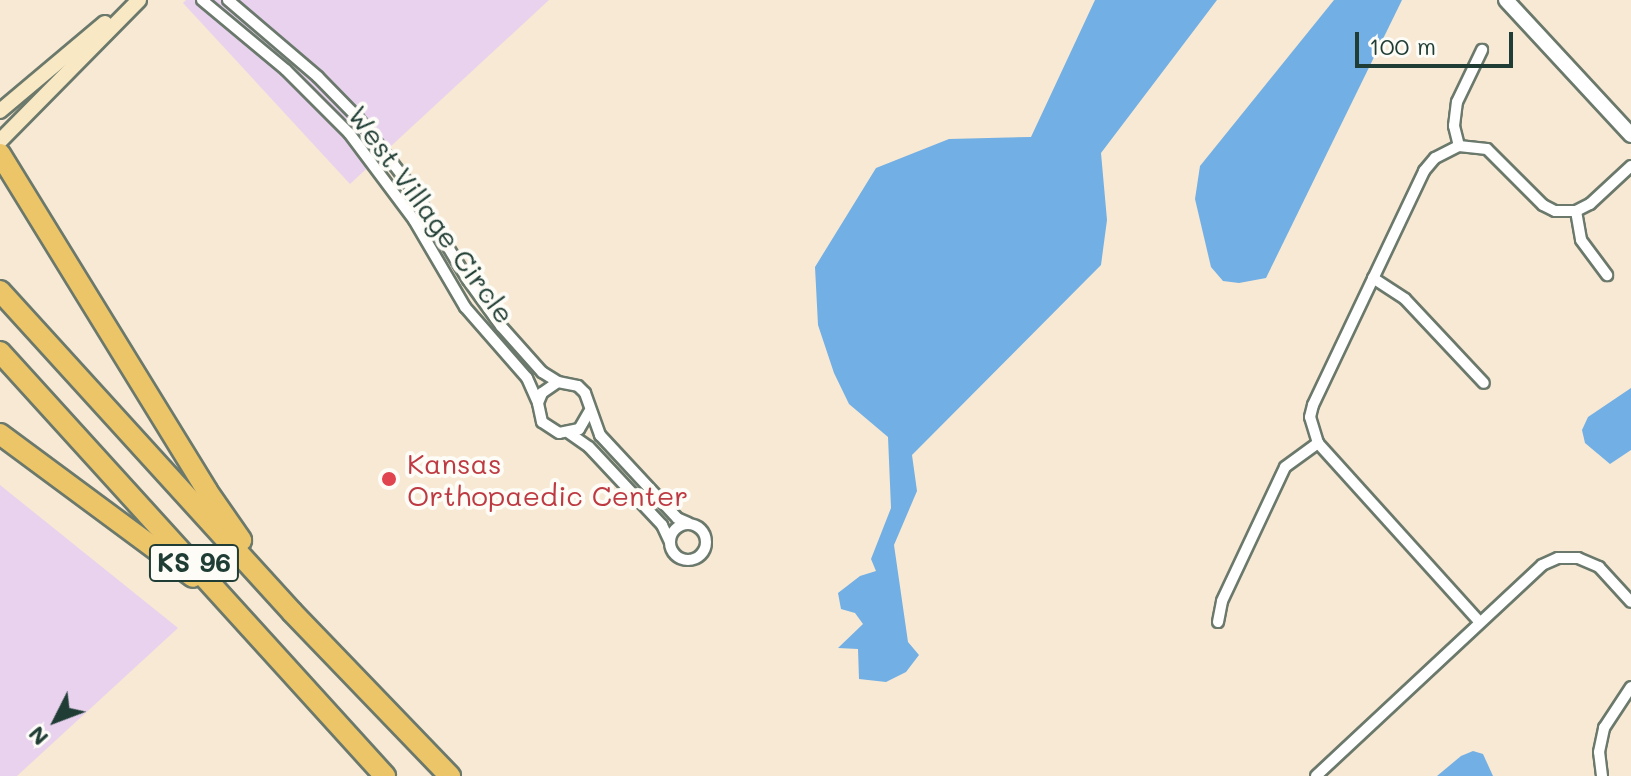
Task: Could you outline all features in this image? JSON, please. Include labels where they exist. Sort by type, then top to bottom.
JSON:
[{"type":"highway","points":[[0,154],[207,491],[292,612]]},
{"type":"highway","name":"KS 96","points":[[0,291],[292,612],[450,776]]},
{"type":"highway","name":"KS 96","points":[[0,352],[385,776]]},
{"type":"highway","points":[[0,434],[161,551],[255,630]]},
{"type":"main road","points":[[0,111],[133,0]]},
{"type":"main road","points":[[0,141],[139,0]]},
{"type":"street","name":"West Village Circle","points":[[202,0],[286,70],[349,133],[414,220],[465,307],[527,378],[538,403]]},
{"type":"street","name":"West Village Circle","points":[[228,0],[318,77],[365,126],[414,191],[468,280],[501,326],[542,372],[558,382]]},
{"type":"street","points":[[1506,0],[1631,135]]},
{"type":"street","points":[[1459,146],[1454,126],[1457,102],[1482,50]]},
{"type":"street","points":[[1479,621],[1318,443],[1310,417],[1313,405],[1424,171],[1435,158],[1459,146],[1487,149],[1543,205],[1555,211],[1576,211],[1590,204],[1631,166]]},
{"type":"street","points":[[1576,211],[1588,254],[1607,275]]},
{"type":"street","points":[[1373,278],[1405,299],[1484,383]]},
{"type":"street","points":[[558,382],[578,386],[589,402],[589,412],[600,435],[677,518],[705,535],[707,542],[701,555],[681,559],[662,525],[589,447],[569,433],[550,430],[542,422],[538,403],[542,393],[558,382]]},
{"type":"street","points":[[569,433],[579,429],[589,412]]},
{"type":"street","points":[[1218,622],[1222,601],[1285,467],[1318,443]]},
{"type":"street","points":[[670,542],[675,529],[688,523]]},
{"type":"street","points":[[1316,776],[1529,575],[1558,558],[1578,558],[1599,567],[1631,602]]},
{"type":"street","points":[[1602,776],[1599,752],[1604,728],[1631,687]]},
{"type":"shaded area","points":[[186,0],[549,0],[350,184],[183,3]]},
{"type":"shaded area","points":[[0,485],[178,628],[17,776],[0,776]]},
{"type":"water","points":[[1095,0],[1217,0],[1101,153],[1107,220],[1101,265],[912,455],[917,491],[894,545],[908,642],[919,655],[906,672],[886,682],[859,679],[858,649],[838,648],[863,624],[855,613],[841,609],[838,593],[860,576],[876,571],[871,559],[891,508],[888,437],[849,404],[834,373],[818,325],[815,267],[876,168],[949,139],[1031,137]]},
{"type":"water","points":[[1334,0],[1402,0],[1266,278],[1239,283],[1223,281],[1211,267],[1195,199],[1200,166]]},
{"type":"water","points":[[1631,388],[1631,450],[1610,464],[1585,443],[1582,430],[1588,417]]},
{"type":"water","points":[[1473,751],[1483,754],[1493,776],[1437,776],[1461,756]]},
{"type":"place","name":"Kansas Orthopaedic Center","points":[[389,479]]}]
